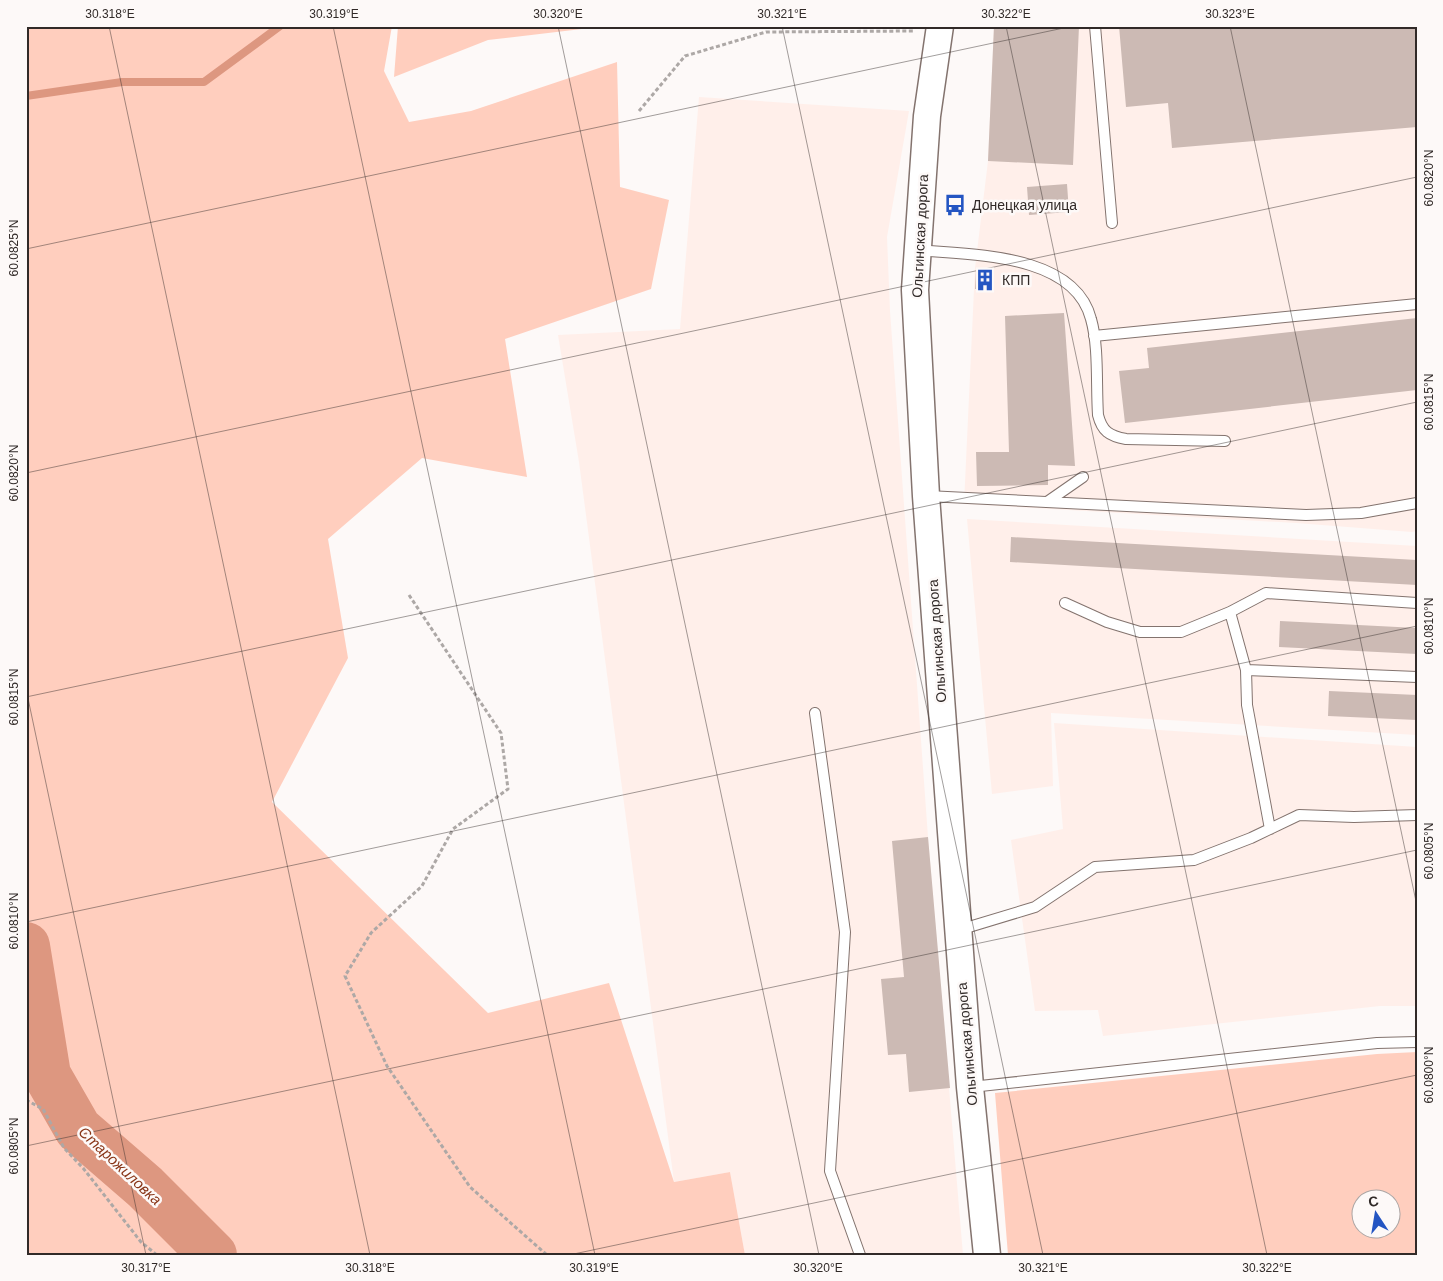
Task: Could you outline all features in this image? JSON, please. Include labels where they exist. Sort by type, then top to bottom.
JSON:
[{"type":"street","name":"Ольгинская дорога","points":[[940,29],[927,116],[915,290],[926,496],[958,930],[970,1087],[987,1255]]},
{"type":"lane","points":[[1095,26],[1112,223]]},
{"type":"lane","points":[[917,250],[1006,259],[1040,268],[1066,281],[1084,302],[1091,318],[1100,426],[1113,437],[1126,439],[1225,441]]},
{"type":"lane","points":[[1094,336],[1417,304]]},
{"type":"lane","points":[[1047,502],[1083,477]]},
{"type":"lane","points":[[926,496],[1306,515],[1361,513],[1417,503]]},
{"type":"lane","points":[[1065,603],[1107,622],[1140,632],[1181,632],[1230,612],[1266,593],[1417,603]]},
{"type":"lane","points":[[1230,612],[1246,670],[1247,705],[1270,829]]},
{"type":"lane","points":[[1246,670],[1417,677]]},
{"type":"lane","points":[[815,714],[844,932],[830,1171],[860,1255]]},
{"type":"lane","points":[[958,930],[1035,907],[1095,866],[1194,860],[1299,815],[1354,817],[1417,815]]},
{"type":"lane","points":[[970,1087],[1377,1043],[1417,1042]]},
{"type":"path","points":[[638,111],[685,56],[766,32],[940,29]]},
{"type":"path","points":[[409,595],[501,733],[508,789],[453,829],[422,886],[371,933],[345,976],[387,1066],[470,1187],[547,1255]]},
{"type":"path","points":[[26,1100],[43,1109],[64,1148],[83,1168],[141,1242],[157,1255]]},
{"type":"shaded area","points":[[26,26],[392,26],[384,71],[409,122],[471,111],[617,62],[620,187],[669,200],[651,289],[505,339],[527,477],[422,458],[328,539],[348,658],[272,802],[488,1013],[609,983],[674,1182],[730,1172],[745,1255],[26,1255]]},
{"type":"shaded area","points":[[398,26],[607,26],[488,40],[394,77]]},
{"type":"shaded area","points":[[994,26],[1417,26],[1417,531],[964,504],[975,268],[988,161]]},
{"type":"shaded area","points":[[699,97],[909,111],[887,237],[890,311],[928,837],[963,1255],[745,1255],[730,1172],[674,1182],[579,462],[558,335],[680,329]]},
{"type":"shaded area","points":[[967,519],[1417,546],[1417,735],[1051,713],[1053,786],[992,794]]},
{"type":"shaded area","points":[[1054,723],[1417,747],[1417,1006],[1380,1006],[1103,1036],[1098,1010],[1035,1011],[1011,840],[1063,829]]},
{"type":"shaded area","points":[[1417,1052],[1417,1255],[1008,1255],[995,1093],[1377,1054]]},
{"type":"building","points":[[994,26],[1079,26],[1073,165],[988,161]]},
{"type":"building","points":[[1119,26],[1415,26],[1417,127],[1172,148],[1168,103],[1126,107]]},
{"type":"building","points":[[1067,184],[1069,212],[1029,215],[1027,187]]},
{"type":"building","name":"КПП","points":[[976,270],[994,271],[993,290],[975,289]]},
{"type":"building","points":[[1064,313],[1075,466],[1048,465],[1048,485],[977,486],[976,452],[1009,452],[1005,316]]},
{"type":"building","points":[[1417,318],[1417,390],[1125,423],[1119,371],[1149,368],[1147,348]]},
{"type":"building","points":[[1011,537],[1417,560],[1417,585],[1010,562]]},
{"type":"building","points":[[1280,621],[1417,628],[1417,654],[1279,647]]},
{"type":"building","points":[[1329,691],[1417,695],[1417,720],[1328,716]]},
{"type":"building","points":[[928,837],[950,1088],[909,1092],[906,1054],[888,1055],[881,979],[904,977],[892,841]]},
{"type":"waterway","points":[[26,96],[122,82],[204,82],[280,26]]},
{"type":"waterway","name":"Старожиловка","points":[[26,946],[47,1075],[78,1129],[145,1187],[213,1255]]},
{"type":"place","name":"Донецкая улица","points":[[955,205]]},
{"type":"place","name":"КПП","points":[[985,280]]}]
